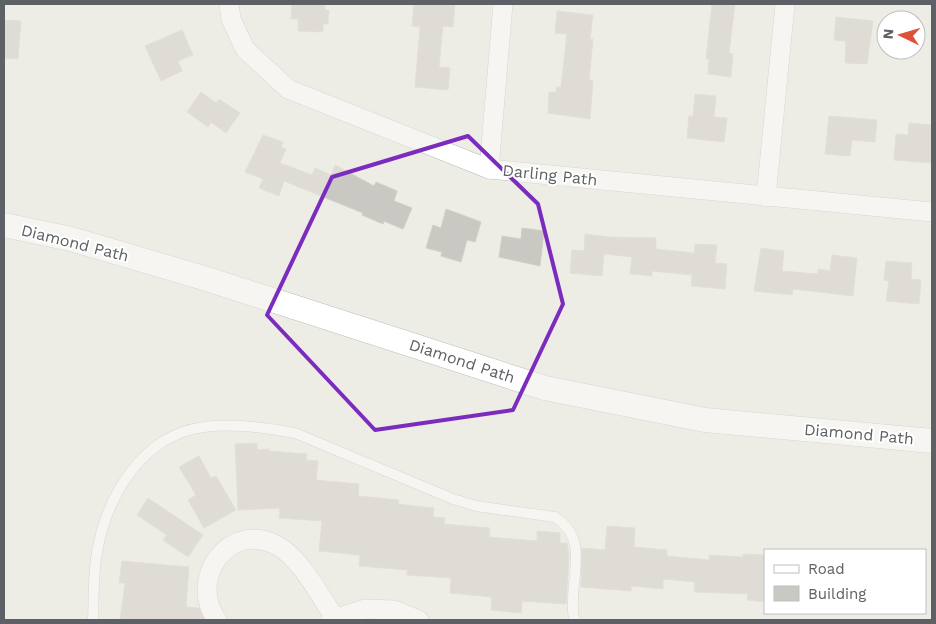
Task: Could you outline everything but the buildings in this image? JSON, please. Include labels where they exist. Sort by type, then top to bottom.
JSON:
[{"type":"street","name":"Darling Path","points":[[229,4],[230,19],[245,49],[288,89],[489,169],[932,212]]},
{"type":"street","points":[[489,169],[503,4]]},
{"type":"street","points":[[766,197],[785,4]]},
{"type":"street","name":"Diamond Path","points":[[4,225],[71,239],[207,279],[545,388],[705,420],[932,441]]},
{"type":"street","points":[[217,620],[209,609],[205,587],[211,568],[220,553],[234,544],[254,540],[277,545],[292,556],[333,619],[365,610],[394,610],[419,620]]},
{"type":"lane","points":[[93,620],[96,554],[102,529],[122,482],[141,459],[166,439],[204,427],[240,426],[295,433],[453,499],[476,506],[555,517],[565,524],[573,534],[576,548],[573,598],[575,620]]},
{"type":"highlighted area","points":[[468,136],[538,204],[563,304],[513,410],[375,430],[267,315],[332,177]]}]
